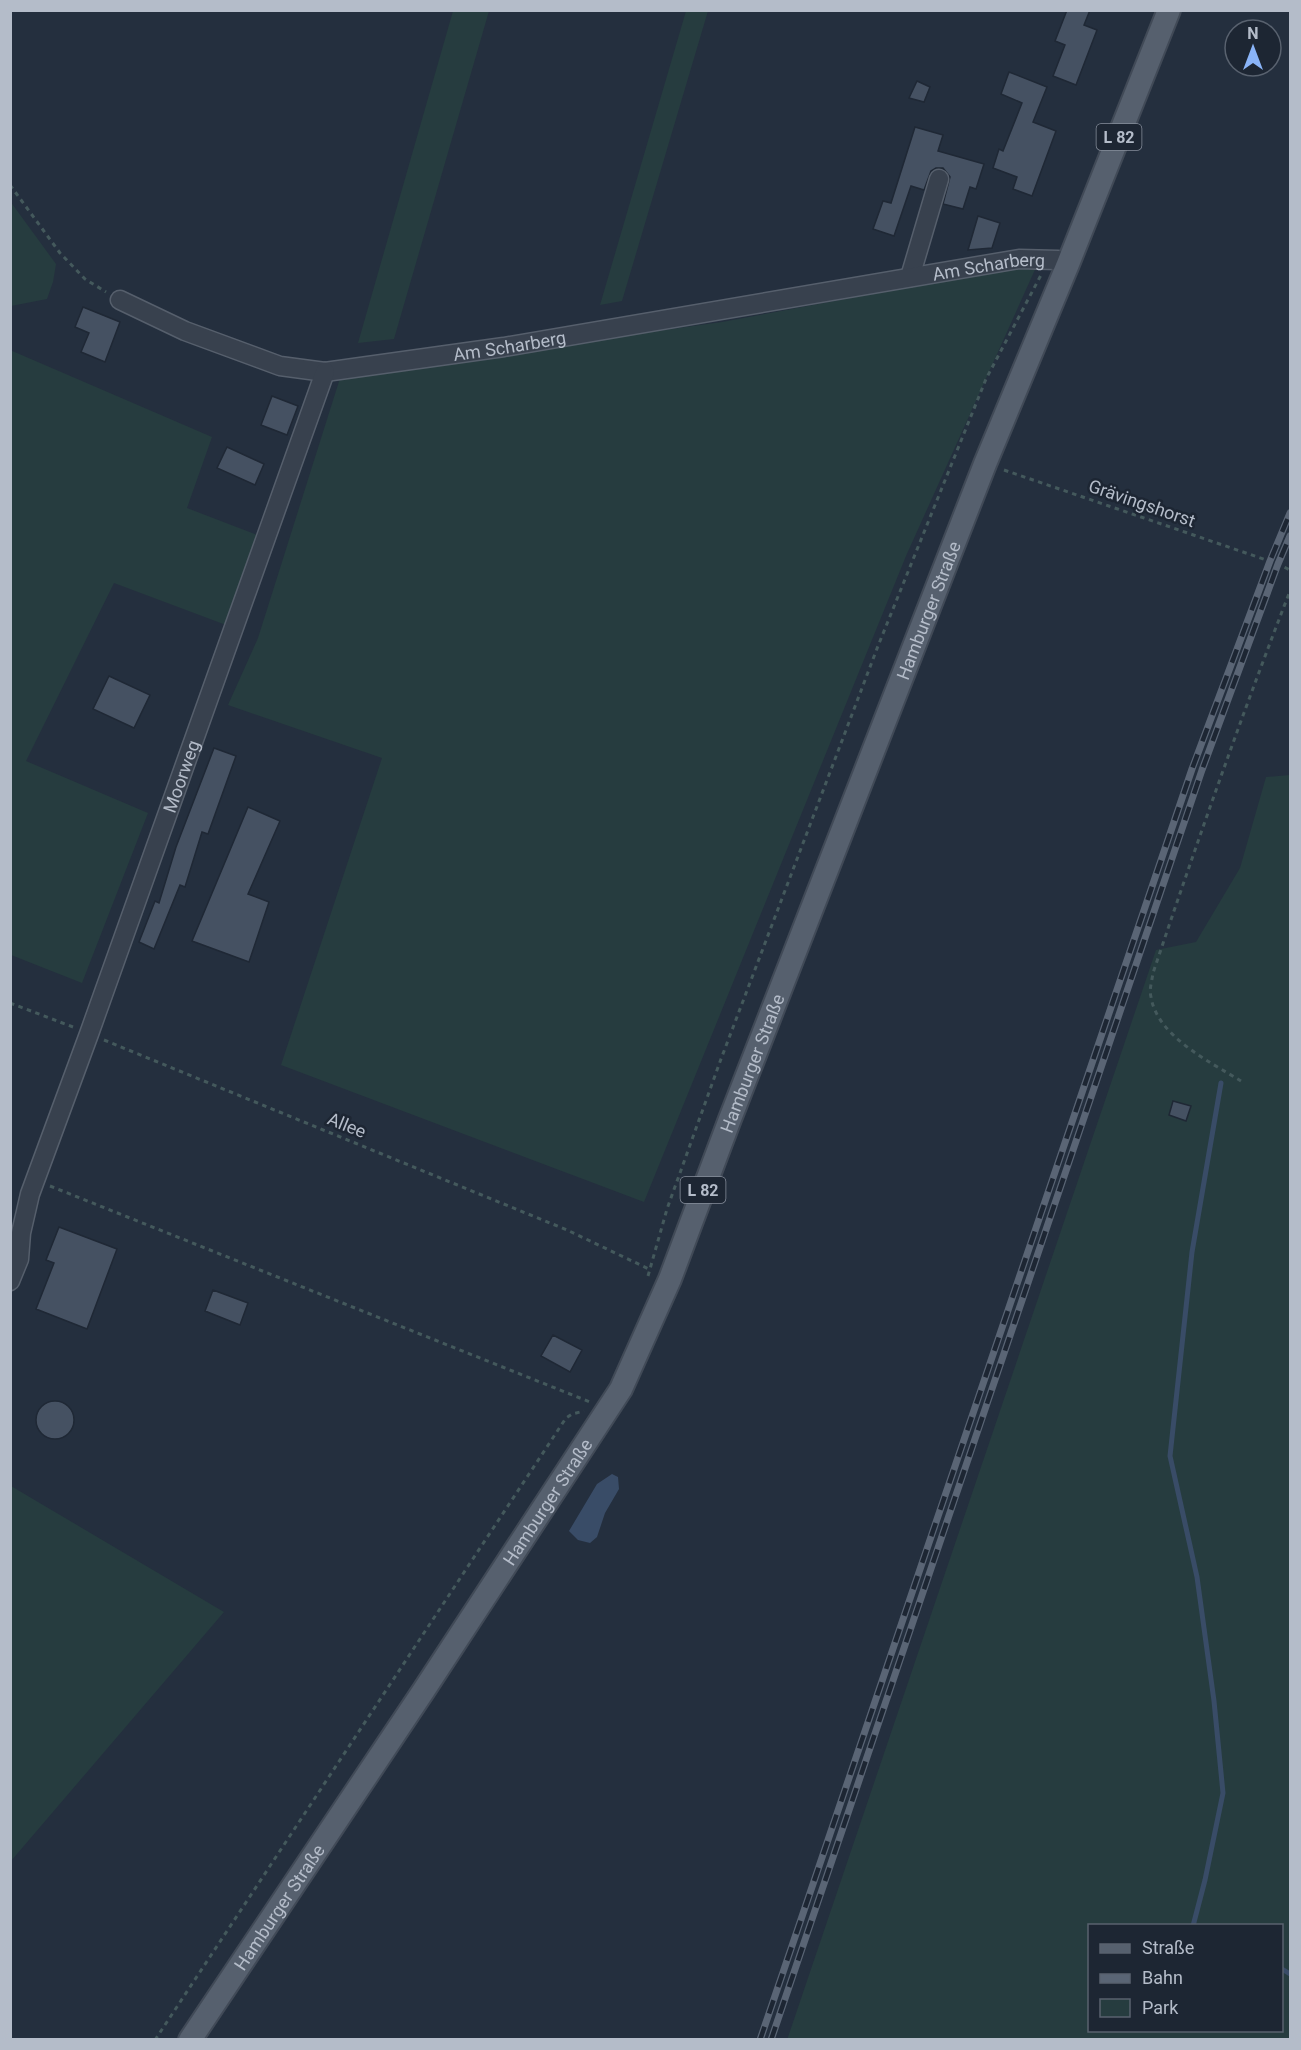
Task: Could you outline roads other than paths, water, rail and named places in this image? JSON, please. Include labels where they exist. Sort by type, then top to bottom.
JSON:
[{"type":"main road","name":"Hamburger Straße","points":[[190,2040],[610,1408],[636,1358],[656,1276],[738,1097],[985,464],[1059,261],[1169,10]]},
{"type":"street","points":[[910,277],[939,179]]},
{"type":"street","name":"Am Scharberg","points":[[120,300],[185,331],[280,366],[325,372],[504,347],[1019,259],[1059,261]]},
{"type":"street","name":"Moorweg","points":[[10,1281],[35,1179],[90,1034],[325,372]]},
{"type":"water","points":[[612,1474],[618,1477],[619,1489],[605,1513],[597,1537],[590,1543],[578,1540],[569,1531],[597,1484]]},
{"type":"waterway","points":[[1194,1924],[1223,1793],[1214,1701],[1197,1577],[1170,1456],[1192,1252],[1221,1083]]},
{"type":"waterway","points":[[1283,1970],[1290,1974]]},
{"type":"railway","points":[[760,2040],[1192,769],[1290,513]]},
{"type":"railway","points":[[771,2040],[1202,770],[1290,536]]}]
